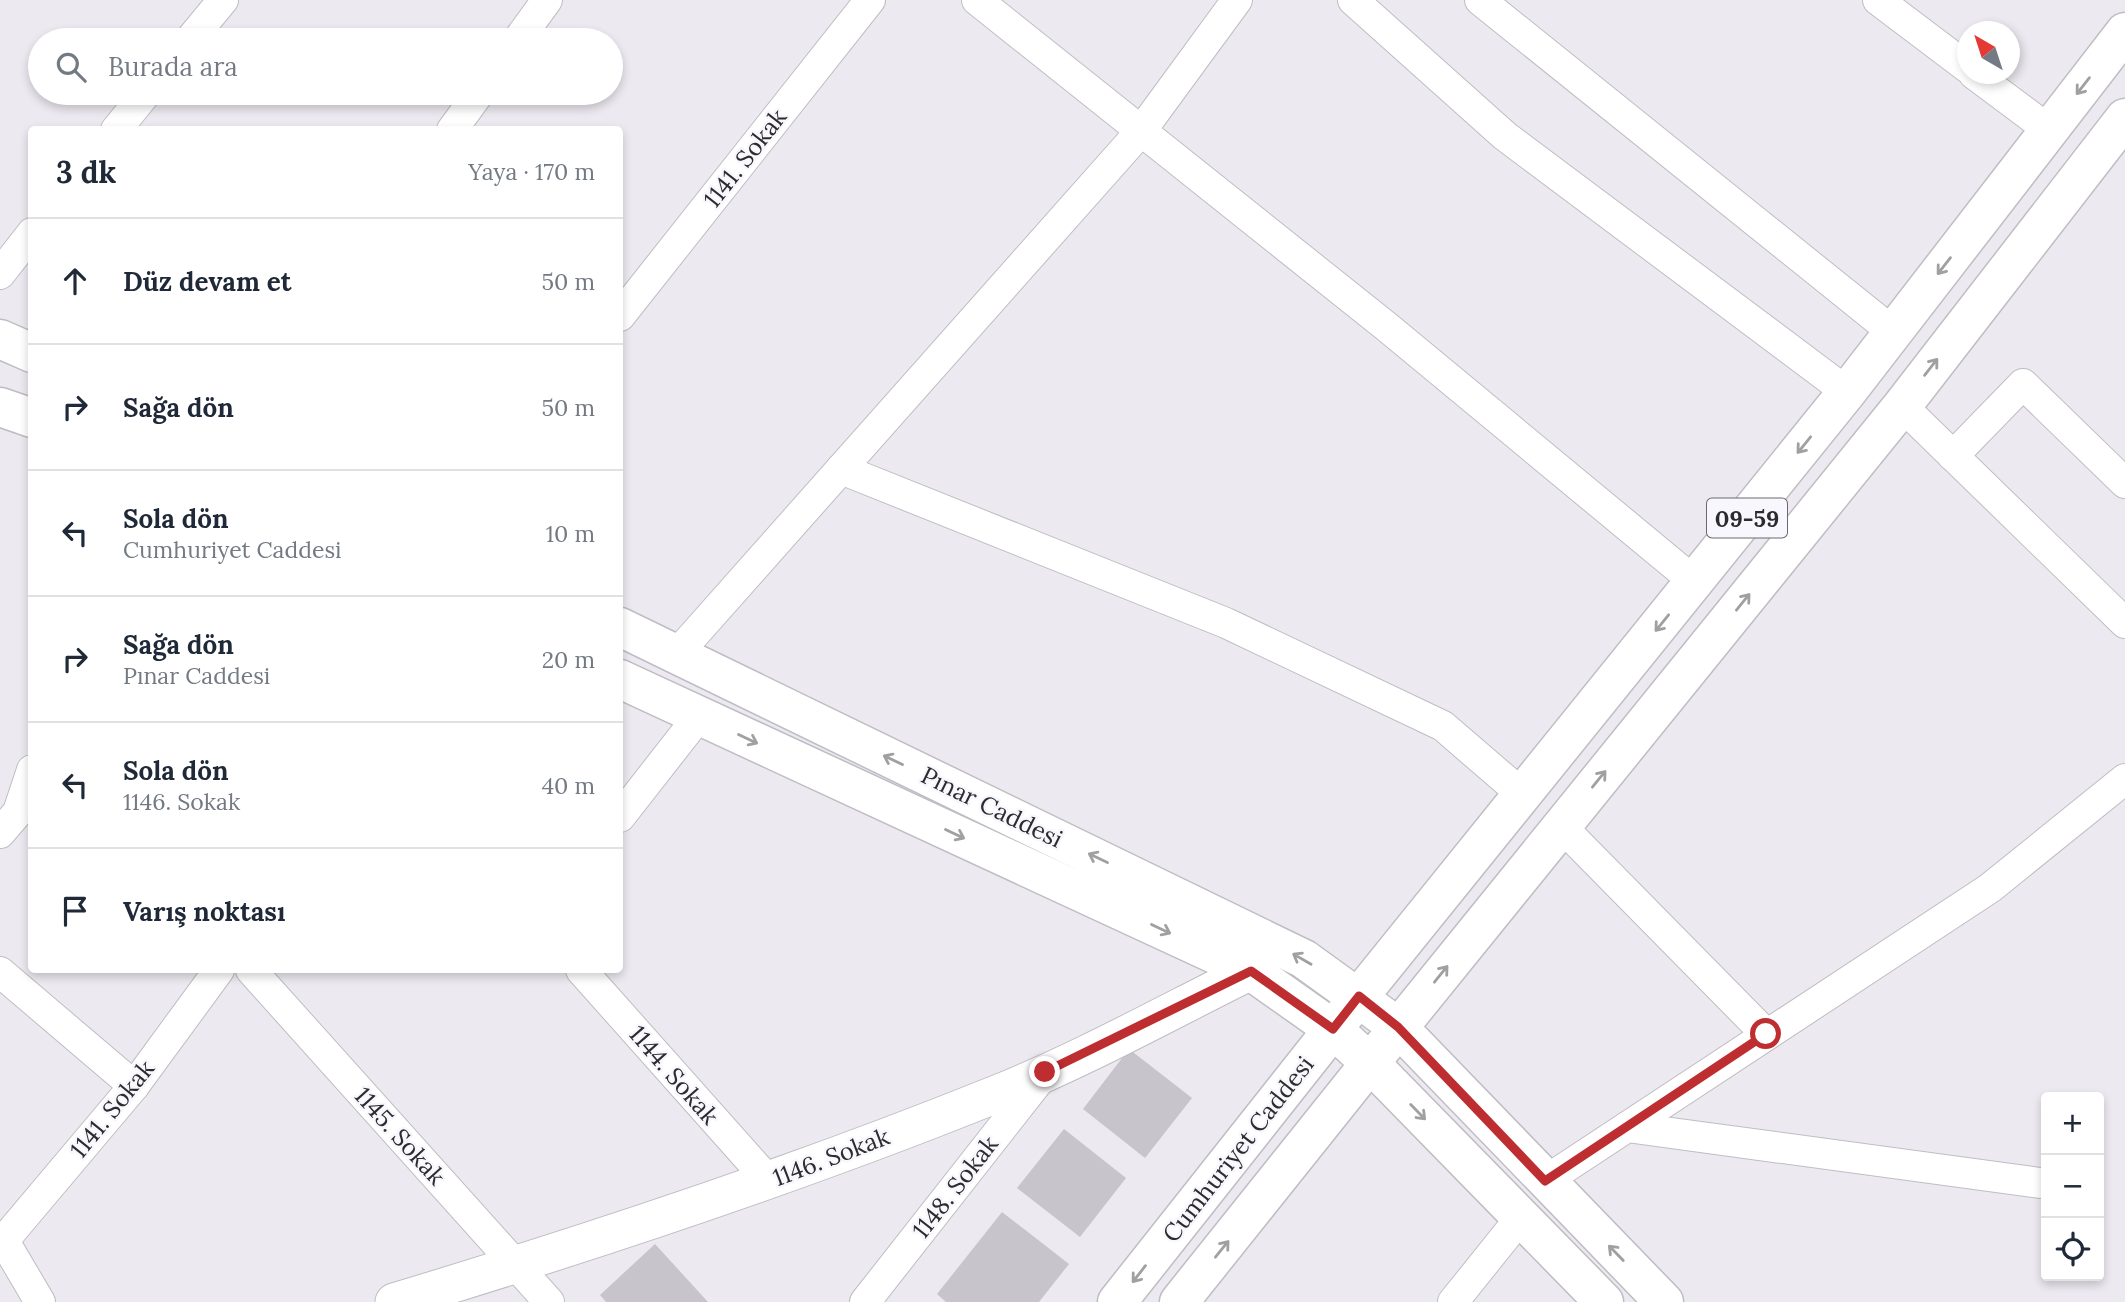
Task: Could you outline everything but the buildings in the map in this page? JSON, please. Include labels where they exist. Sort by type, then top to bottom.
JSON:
[{"type":"main road","name":"09-59","points":[[1359,996],[1847,392],[2125,32]]},
{"type":"main road","name":"09-59","points":[[1398,1027],[1902,406],[2125,118]]},
{"type":"main road","points":[[0,339],[28,351]]},
{"type":"main road","points":[[0,407],[28,417]]},
{"type":"main road","name":"Pınar Caddesi","points":[[623,628],[1280,947],[1359,996],[1398,1027],[1664,1302]]},
{"type":"main road","name":"Pınar Caddesi","points":[[623,680],[1251,971],[1333,1029],[1370,1063],[1604,1302]]},
{"type":"main road","name":"Cumhuriyet Caddesi","points":[[1117,1302],[1359,996]]},
{"type":"main road","name":"Cumhuriyet Caddesi","points":[[1179,1302],[1398,1027]]},
{"type":"street","points":[[200,28],[223,0]]},
{"type":"street","points":[[527,28],[547,0]]},
{"type":"street","name":"1141. Sokak","points":[[623,312],[870,0]]},
{"type":"street","points":[[977,0],[1387,327],[1695,582]]},
{"type":"street","points":[[676,655],[1141,131],[1237,0]]},
{"type":"street","points":[[1480,0],[1893,332]]},
{"type":"street","points":[[1878,0],[1957,60]]},
{"type":"street","points":[[1362,3],[1505,136],[1847,392]]},
{"type":"street","points":[[1987,84],[2049,130]]},
{"type":"street","points":[[119,126],[136,105]]},
{"type":"street","points":[[455,126],[470,105]]},
{"type":"street","points":[[0,274],[28,238]]},
{"type":"street","points":[[1953,456],[2023,384],[2125,483]]},
{"type":"street","points":[[1902,406],[2125,622]]},
{"type":"street","points":[[841,469],[1226,623],[1443,726],[1523,795]]},
{"type":"street","points":[[623,813],[699,716]]},
{"type":"street","points":[[12,815],[28,779]]},
{"type":"street","points":[[1545,1181],[1990,888],[2125,779]]},
{"type":"street","points":[[1561,826],[1766,1034]]},
{"type":"street","name":"1146. Sokak","points":[[394,1302],[469,1289],[516,1265],[768,1180],[996,1095],[1251,971]]},
{"type":"street","points":[[0,972],[134,1086]]},
{"type":"street","name":"1141. Sokak","points":[[2,1243],[134,1086],[217,973]]},
{"type":"street","name":"1145. Sokak","points":[[254,973],[550,1302]]},
{"type":"street","name":"1144. Sokak","points":[[584,973],[768,1180]]},
{"type":"street","name":"1148. Sokak","points":[[865,1302],[1045,1072]]},
{"type":"street","points":[[1627,1126],[2040,1183]]},
{"type":"street","points":[[1453,1302],[1522,1216]]},
{"type":"street","points":[[2,1243],[40,1302]]},
{"type":"route","points":[[1045,1072],[1251,971],[1333,1029],[1359,996],[1398,1027],[1545,1181],[1766,1034]]}]
